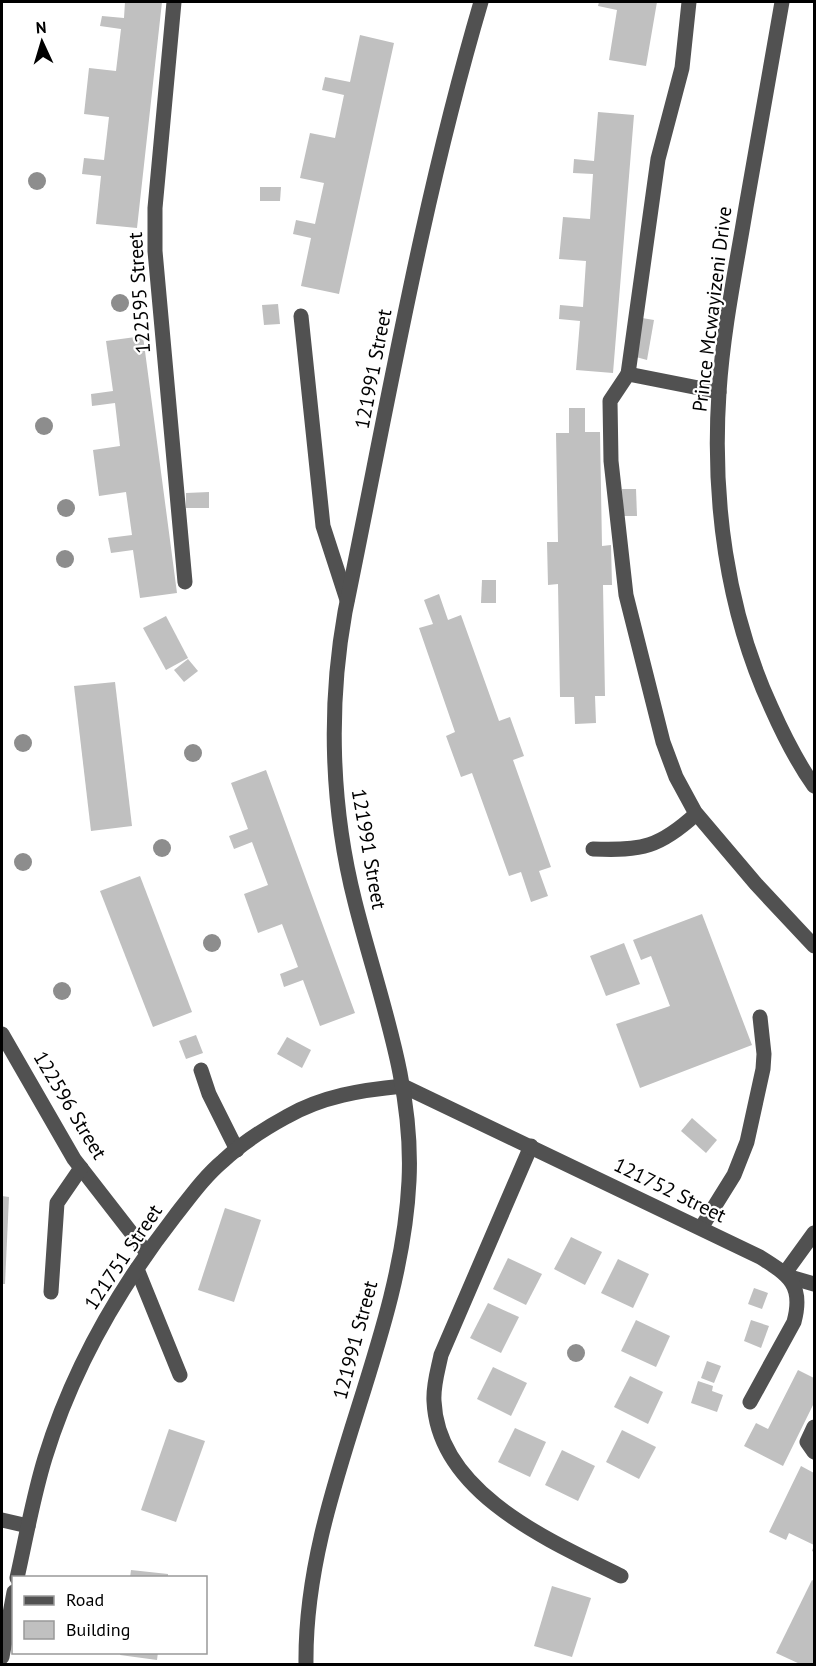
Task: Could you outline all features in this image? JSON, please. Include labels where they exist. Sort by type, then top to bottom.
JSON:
[{"type":"street","name":"122595 Street","points":[[174,2],[155,208],[155,251],[184,582]]},
{"type":"street","name":"121991 Street","points":[[306,1665],[310,1604],[324,1523],[383,1324],[407,1213],[409,1177],[403,1086],[387,1011],[355,903],[340,825],[335,725],[338,666],[347,600],[429,196],[451,105],[481,2]]},
{"type":"street","points":[[688,2],[682,68],[658,159],[628,374],[612,396],[609,412],[611,461],[626,595],[663,742],[676,777],[696,814],[756,884],[814,946]]},
{"type":"street","name":"Prince Mcwayizeni Drive","points":[[782,2],[736,268],[719,392],[719,506],[727,562],[740,623],[765,695],[785,738],[814,786]]},
{"type":"street","points":[[301,316],[323,526],[347,600]]},
{"type":"street","points":[[628,374],[719,392]]},
{"type":"street","points":[[593,849],[633,850],[652,846],[677,831],[696,814]]},
{"type":"street","points":[[701,1228],[734,1175],[747,1142],[763,1069],[764,1054],[760,1017]]},
{"type":"street","name":"122596 Street","points":[[2,1034],[18,1059],[46,1114],[81,1168],[147,1253]]},
{"type":"street","points":[[201,1070],[214,1105],[237,1150]]},
{"type":"street","name":"121752 Street","points":[[403,1086],[701,1228],[760,1257],[788,1275],[814,1284]]},
{"type":"street","name":"121751 Street","points":[[17,1576],[45,1458],[69,1393],[102,1326],[147,1253],[201,1183],[237,1150],[278,1121],[313,1104],[364,1089],[403,1086]]},
{"type":"street","points":[[531,1146],[441,1355],[434,1389],[437,1418],[446,1445],[458,1464],[497,1506],[549,1540],[621,1576]]},
{"type":"street","points":[[51,1292],[57,1203],[81,1168]]},
{"type":"street","points":[[750,1402],[794,1322],[798,1303],[788,1275],[814,1233]]},
{"type":"street","points":[[137,1269],[180,1375]]},
{"type":"street","points":[[814,1427],[807,1442],[814,1452]]},
{"type":"street","points":[[2,1520],[28,1526]]},
{"type":"street","points":[[2,1657],[12,1602]]},
{"type":"building","points":[[125,2],[162,2],[137,228],[96,224],[101,176],[82,174],[84,158],[104,160],[109,117],[84,114],[89,68],[116,71],[121,29],[100,26],[102,16],[124,18]]},
{"type":"building","points":[[599,2],[657,2],[646,66],[609,60],[617,10],[598,6]]},
{"type":"building","points":[[360,35],[394,43],[339,294],[301,286],[311,238],[293,234],[296,220],[315,224],[324,183],[300,178],[310,133],[335,138],[344,95],[322,90],[325,77],[350,82]]},
{"type":"building","points":[[598,112],[634,115],[613,373],[576,370],[580,321],[559,319],[560,305],[583,307],[586,261],[559,259],[563,217],[590,219],[593,174],[573,173],[574,159],[594,161]]},
{"type":"building","points":[[260,187],[281,187],[280,201],[260,201]]},
{"type":"building","points":[[278,304],[280,324],[264,325],[262,305]]},
{"type":"building","points":[[642,318],[654,320],[647,360],[636,357]]},
{"type":"building","points":[[143,336],[177,593],[140,598],[133,550],[111,553],[108,538],[132,535],[126,492],[99,496],[93,450],[120,446],[115,403],[92,406],[91,394],[113,391],[106,341]]},
{"type":"building","points":[[569,408],[585,408],[585,432],[600,432],[602,546],[611,545],[612,585],[603,585],[605,696],[595,696],[596,723],[575,724],[574,697],[560,697],[558,584],[548,585],[547,542],[558,542],[556,433],[569,433]]},
{"type":"building","points":[[622,489],[636,489],[637,516],[623,516]]},
{"type":"building","points":[[209,492],[209,508],[186,508],[186,493]]},
{"type":"building","points":[[482,580],[496,580],[496,603],[481,603]]},
{"type":"building","points":[[439,594],[448,620],[461,615],[499,721],[510,717],[524,756],[513,760],[551,867],[539,871],[548,896],[531,902],[521,872],[509,876],[472,773],[461,777],[446,736],[455,732],[419,628],[433,624],[424,600]]},
{"type":"building","points":[[166,616],[188,658],[166,670],[143,628]]},
{"type":"building","points":[[188,659],[198,671],[184,682],[174,670]]},
{"type":"building","points":[[115,682],[132,826],[91,831],[74,686]]},
{"type":"building","points":[[266,770],[355,1013],[320,1026],[303,980],[284,987],[280,974],[298,967],[282,924],[258,933],[244,894],[268,885],[252,842],[234,849],[229,836],[248,829],[231,783]]},
{"type":"building","points":[[140,876],[192,1012],[153,1027],[100,891]]},
{"type":"building","points":[[702,914],[752,1045],[640,1088],[616,1024],[670,1006],[651,956],[641,960],[633,940]]},
{"type":"building","points":[[624,943],[640,984],[606,996],[590,956]]},
{"type":"building","points":[[196,1035],[203,1053],[186,1059],[179,1041]]},
{"type":"building","points":[[287,1037],[311,1050],[302,1068],[277,1054]]},
{"type":"building","points":[[692,1118],[717,1140],[706,1153],[681,1131]]},
{"type":"building","points":[[2,1196],[9,1197],[5,1284],[2,1284]]},
{"type":"building","points":[[225,1208],[261,1220],[234,1302],[198,1290]]},
{"type":"building","points":[[571,1237],[602,1252],[585,1285],[554,1269]]},
{"type":"building","points":[[508,1258],[542,1274],[526,1305],[493,1289]]},
{"type":"building","points":[[618,1259],[649,1274],[633,1308],[601,1293]]},
{"type":"building","points":[[754,1288],[768,1293],[762,1309],[748,1304]]},
{"type":"building","points":[[488,1303],[519,1317],[501,1353],[470,1338]]},
{"type":"building","points":[[636,1320],[670,1336],[656,1367],[621,1351]]},
{"type":"building","points":[[751,1320],[769,1326],[761,1348],[744,1341]]},
{"type":"building","points":[[707,1361],[721,1366],[714,1383],[701,1378]]},
{"type":"building","points":[[493,1367],[527,1383],[511,1416],[477,1399]]},
{"type":"building","points":[[798,1370],[814,1378],[814,1403],[783,1466],[744,1446],[756,1423],[768,1429]]},
{"type":"building","points":[[630,1376],[663,1392],[648,1424],[614,1407]]},
{"type":"building","points":[[698,1381],[713,1386],[712,1391],[723,1395],[717,1412],[691,1403]]},
{"type":"building","points":[[515,1428],[546,1442],[530,1477],[498,1462]]},
{"type":"building","points":[[169,1429],[205,1441],[176,1522],[141,1510]]},
{"type":"building","points":[[622,1430],[656,1447],[639,1479],[606,1462]]},
{"type":"building","points":[[562,1450],[595,1466],[578,1501],[545,1485]]},
{"type":"building","points":[[801,1466],[814,1473],[814,1545],[789,1533],[786,1540],[769,1532]]},
{"type":"building","points":[[131,1570],[168,1574],[168,1576],[130,1576]]},
{"type":"building","points":[[812,1580],[814,1581],[814,1664],[800,1664],[776,1653]]},
{"type":"building","points":[[552,1586],[591,1598],[572,1657],[534,1646]]},
{"type":"building","points":[[120,1654],[158,1654],[157,1660]]}]
